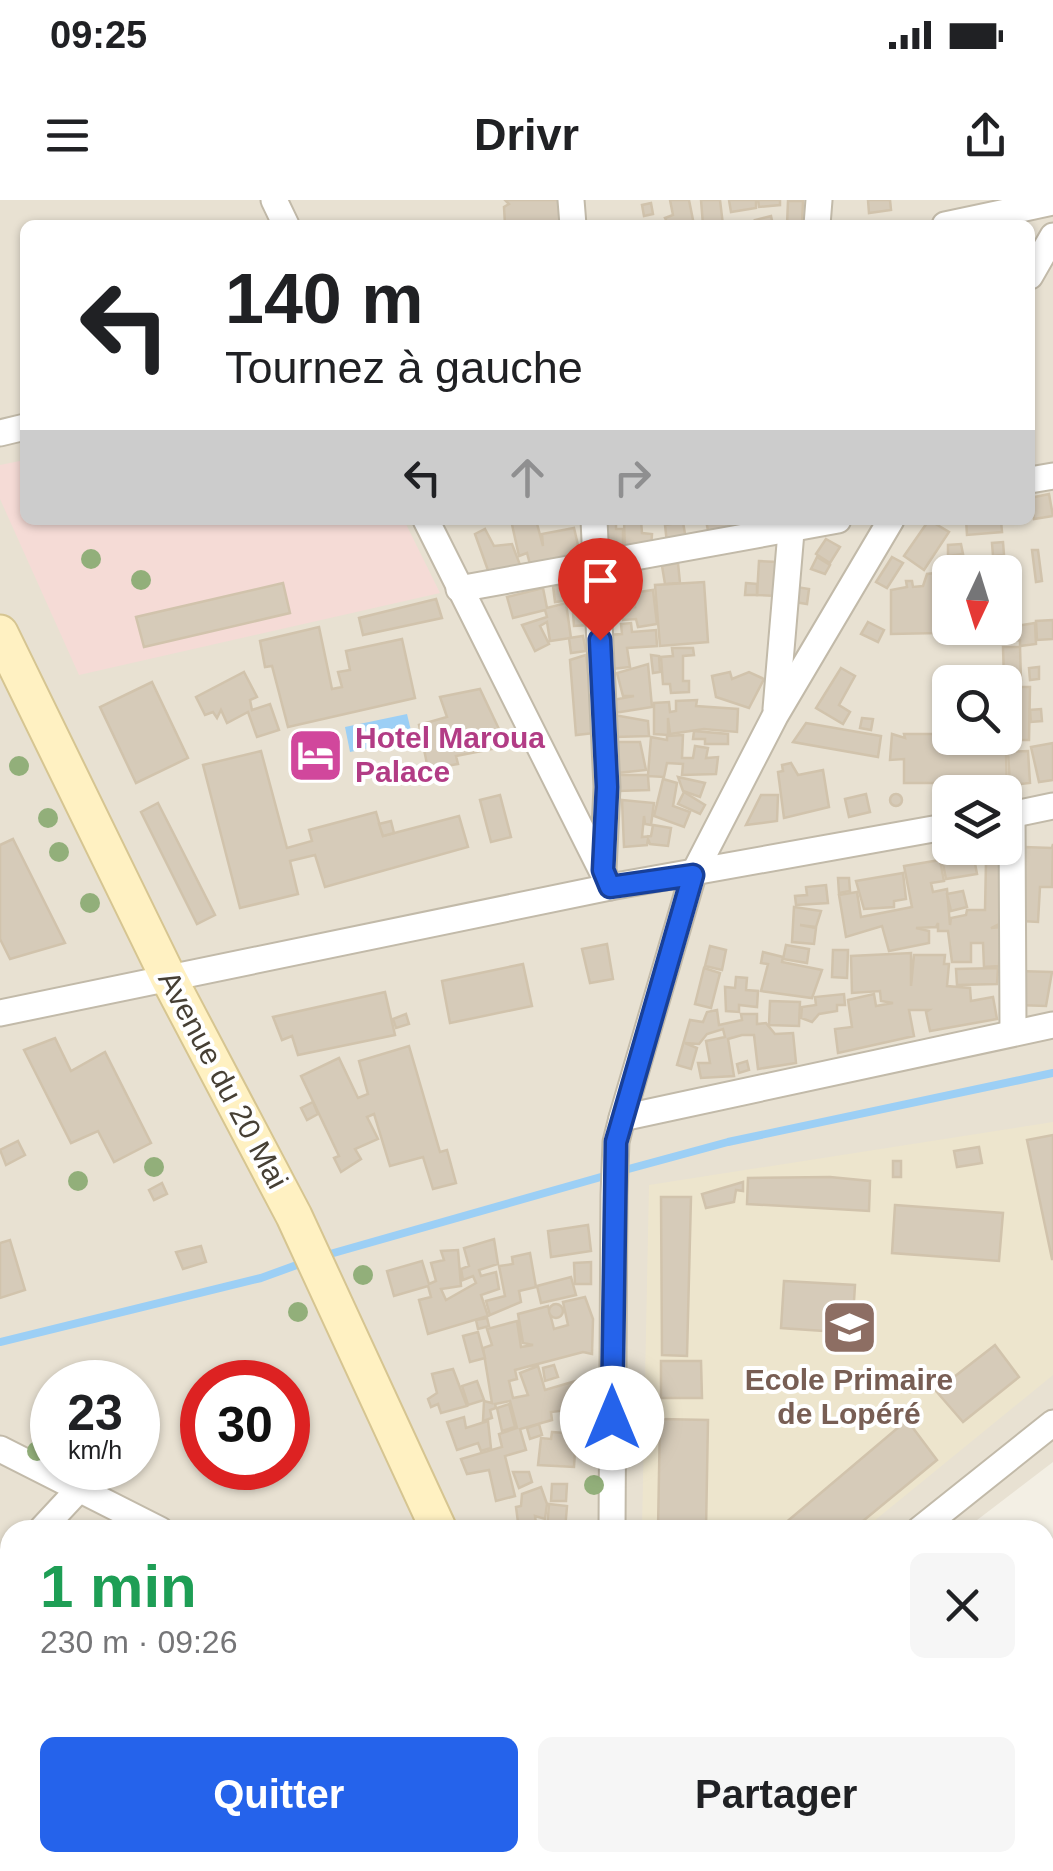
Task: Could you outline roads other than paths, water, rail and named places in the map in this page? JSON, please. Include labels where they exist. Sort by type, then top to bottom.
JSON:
[{"type":"street","points":[[968,220],[1053,202]]},
{"type":"street","points":[[1035,267],[1053,236]]},
{"type":"street","points":[[428,525],[607,878]]},
{"type":"street","points":[[594,525],[607,787],[607,878]]},
{"type":"street","points":[[460,589],[792,525],[775,716]]},
{"type":"street","points":[[612,1520],[614,1196],[619,1130],[693,875],[775,716],[888,525]]},
{"type":"street","name":"Avenue du 20 Mai","points":[[0,633],[168,978],[294,1216],[434,1520]]},
{"type":"street","points":[[1022,812],[1053,806]]},
{"type":"street","points":[[0,1012],[168,978],[607,878],[693,875],[932,829]]},
{"type":"street","points":[[1009,865],[1013,1031]]},
{"type":"street","points":[[619,1130],[1013,1031],[1053,1025]]},
{"type":"street","points":[[932,1520],[1053,1423]]},
{"type":"street","points":[[0,1449],[30,1463]]},
{"type":"street","points":[[50,1520],[77,1490]]},
{"type":"street","points":[[86,1490],[141,1520]]},
{"type":"water","points":[[407,714],[413,739],[350,752],[345,727]]},
{"type":"waterway","points":[[621,1171],[728,1142],[1053,1073]]},
{"type":"waterway","points":[[323,1256],[608,1175]]},
{"type":"waterway","points":[[0,1342],[261,1278],[305,1262]]},
{"type":"place","name":"Hotel Maroua Palace","points":[[316,755]]},
{"type":"place","name":"Ecole Primaire de Lopéré","points":[[849,1327]]}]
